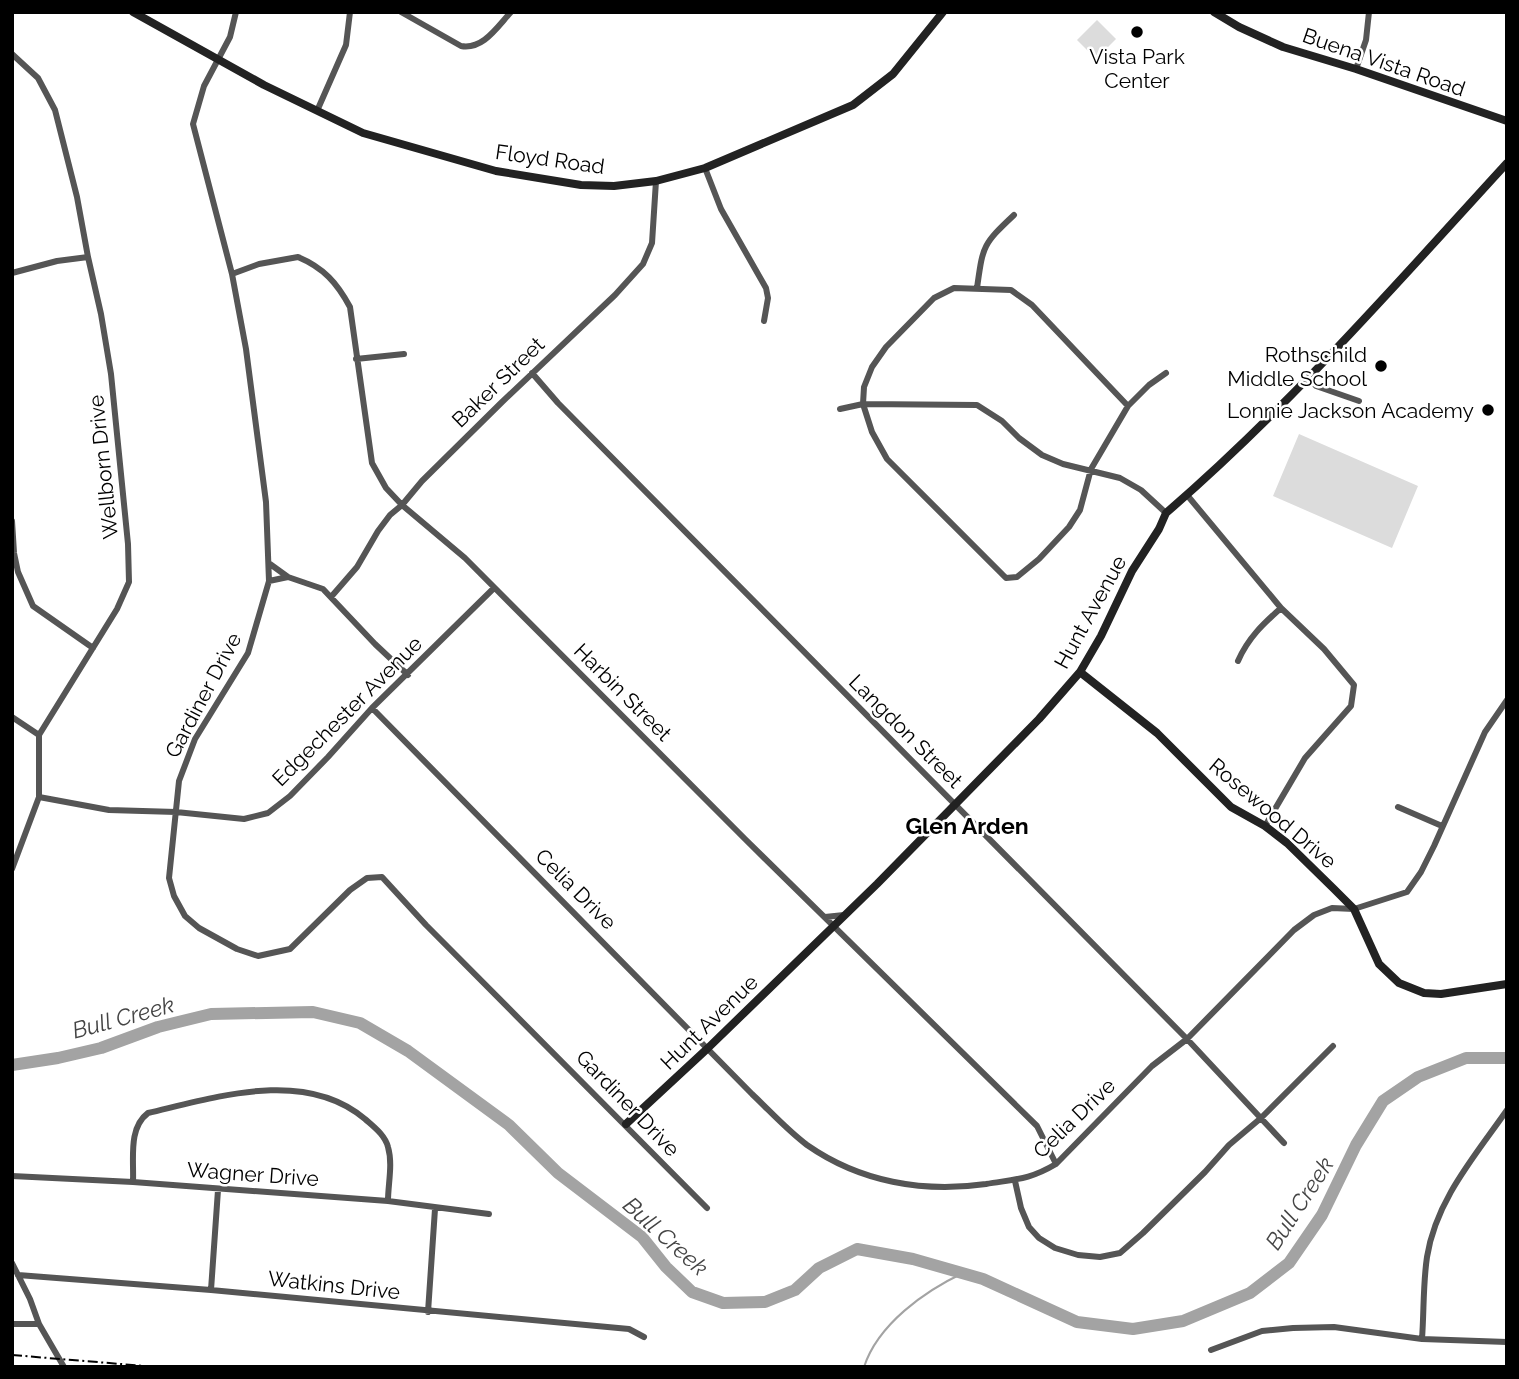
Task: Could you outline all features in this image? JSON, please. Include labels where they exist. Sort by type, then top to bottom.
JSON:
[{"type":"street","name":"Floyd Road","points":[[132,12],[217,60],[363,133],[496,171],[581,185],[614,186],[656,181],[705,168],[853,105],[893,74],[943,12]]},
{"type":"street","name":"Gardiner Drive","points":[[236,12],[230,37],[204,86],[193,124],[232,274],[246,349],[266,502],[270,581],[248,653],[195,739],[179,781],[169,878],[174,896],[186,916],[198,928],[237,949],[258,956],[290,949],[350,890],[368,877],[382,877],[426,925],[708,1208]]},
{"type":"street","points":[[317,111],[346,45],[350,12]]},
{"type":"street","points":[[401,12],[461,46],[471,48],[480,44],[511,12]]},
{"type":"street","name":"Buena Vista Road","points":[[1214,12],[1283,47],[1507,121]]},
{"type":"street","points":[[1356,69],[1366,40],[1369,12]]},
{"type":"street","name":"Wellborn Drive","points":[[12,54],[38,78],[55,110],[77,197],[111,374],[128,544],[129,582],[93,648],[39,735]]},
{"type":"street","name":"Hunt Avenue","points":[[626,1124],[834,926],[1038,719],[1080,672],[1166,513],[1308,377],[1507,163]]},
{"type":"street","points":[[705,168],[721,209],[765,288],[768,298],[764,321]]},
{"type":"street","name":"Baker Street","points":[[331,597],[357,567],[390,515],[532,373],[615,295],[643,264],[652,243],[656,181]]},
{"type":"street","points":[[976,288],[981,255],[990,237],[1014,215]]},
{"type":"street","points":[[12,273],[57,261],[88,257]]},
{"type":"street","name":"Harbin Street","points":[[232,274],[284,258],[298,257],[311,262],[329,275],[350,307],[372,463],[386,488],[494,588],[1037,1126],[1056,1164]]},
{"type":"street","points":[[1128,406],[1032,305],[1011,290],[976,288],[954,288],[933,298],[908,322],[873,367],[864,387],[863,404],[872,432],[887,459],[1006,578],[1017,577],[1039,559],[1051,543],[1069,527],[1080,510],[1091,469],[1128,406],[1166,373]]},
{"type":"street","points":[[356,359],[404,354]]},
{"type":"street","name":"Langdon Street","points":[[532,373],[669,517],[1186,1039],[1284,1143]]},
{"type":"street","points":[[1308,377],[1316,386],[1359,401]]},
{"type":"street","points":[[840,410],[863,404],[977,405],[1002,421],[1042,455],[1063,464],[1120,478],[1141,490],[1166,513]]},
{"type":"street","points":[[1187,495],[1281,608],[1324,649],[1354,685],[1351,706],[1305,758],[1265,826]]},
{"type":"street","points":[[12,521],[15,573],[33,606],[93,648]]},
{"type":"street","points":[[270,564],[288,577],[323,589],[374,644],[408,675]]},
{"type":"street","points":[[270,581],[288,577]]},
{"type":"street","name":"Edgechester Avenue","points":[[39,797],[109,810],[244,819],[268,813],[290,796],[372,708],[494,588]]},
{"type":"street","points":[[1238,660],[1244,646],[1257,629],[1281,608]]},
{"type":"street","name":"Rosewood Drive","points":[[1080,672],[1157,733],[1231,807],[1265,826],[1287,843],[1354,909],[1379,964],[1399,983],[1424,993],[1441,994],[1507,984]]},
{"type":"street","name":"Celia Drive","points":[[372,708],[752,1094],[808,1145],[844,1164],[889,1182],[929,1187],[1015,1181],[1039,1174],[1056,1164],[1152,1066],[1186,1039],[1294,930],[1314,915],[1332,908],[1354,909],[1407,892],[1421,872],[1485,732],[1507,700]]},
{"type":"street","points":[[12,718],[39,735],[39,797],[12,869]]},
{"type":"street","points":[[1398,807],[1442,826]]},
{"type":"street","points":[[825,917],[844,915]]},
{"type":"street","points":[[1015,1181],[1021,1208],[1029,1227],[1039,1238],[1055,1248],[1078,1255],[1100,1257],[1120,1252],[1333,1046]]},
{"type":"street","points":[[133,1182],[135,1134],[139,1121],[148,1113],[229,1095],[289,1091],[327,1096],[355,1111],[378,1131],[388,1146],[388,1201]]},
{"type":"street","points":[[1422,1339],[1427,1258],[1433,1232],[1446,1198],[1507,1110]]},
{"type":"street","name":"Wagner Drive","points":[[13,1176],[388,1201],[489,1214]]},
{"type":"street","points":[[211,1290],[218,1190]]},
{"type":"street","points":[[428,1312],[435,1209]]},
{"type":"street","points":[[12,1263],[39,1324],[64,1367]]},
{"type":"street","name":"Watkins Drive","points":[[18,1275],[629,1329],[645,1337]]},
{"type":"street","points":[[12,1324],[39,1324]]},
{"type":"street","points":[[1211,1350],[1262,1331],[1293,1328],[1334,1327],[1422,1339],[1507,1342]]},
{"type":"shaded area","points":[[1097,20],[1116,39],[1096,59],[1077,40]]},
{"type":"shaded area","points":[[1299,434],[1418,486],[1392,548],[1273,496]]},
{"type":"waterway","name":"Bull Creek","points":[[12,1065],[101,1048],[158,1027],[211,1014],[313,1012],[360,1023],[408,1051],[509,1125],[558,1173],[642,1237],[666,1267],[692,1292],[723,1303],[765,1302],[795,1290],[819,1268],[857,1249],[913,1259],[983,1279],[1077,1322],[1133,1329],[1183,1321],[1250,1293],[1289,1263],[1322,1215],[1356,1145],[1383,1101],[1418,1077],[1466,1058],[1507,1058]]},
{"type":"waterway","points":[[864,1367],[871,1351],[891,1323],[933,1289],[963,1273]]},
{"type":"railway","points":[[12,1355],[157,1367]]},
{"type":"place","name":"Vista Park Center","points":[[1137,32]]},
{"type":"place","name":"Rothschild Middle School","points":[[1381,366]]},
{"type":"place","name":"Lonnie Jackson Academy","points":[[1488,410]]},
{"type":"district","name":"Glen Arden","points":[[967,825]]}]
